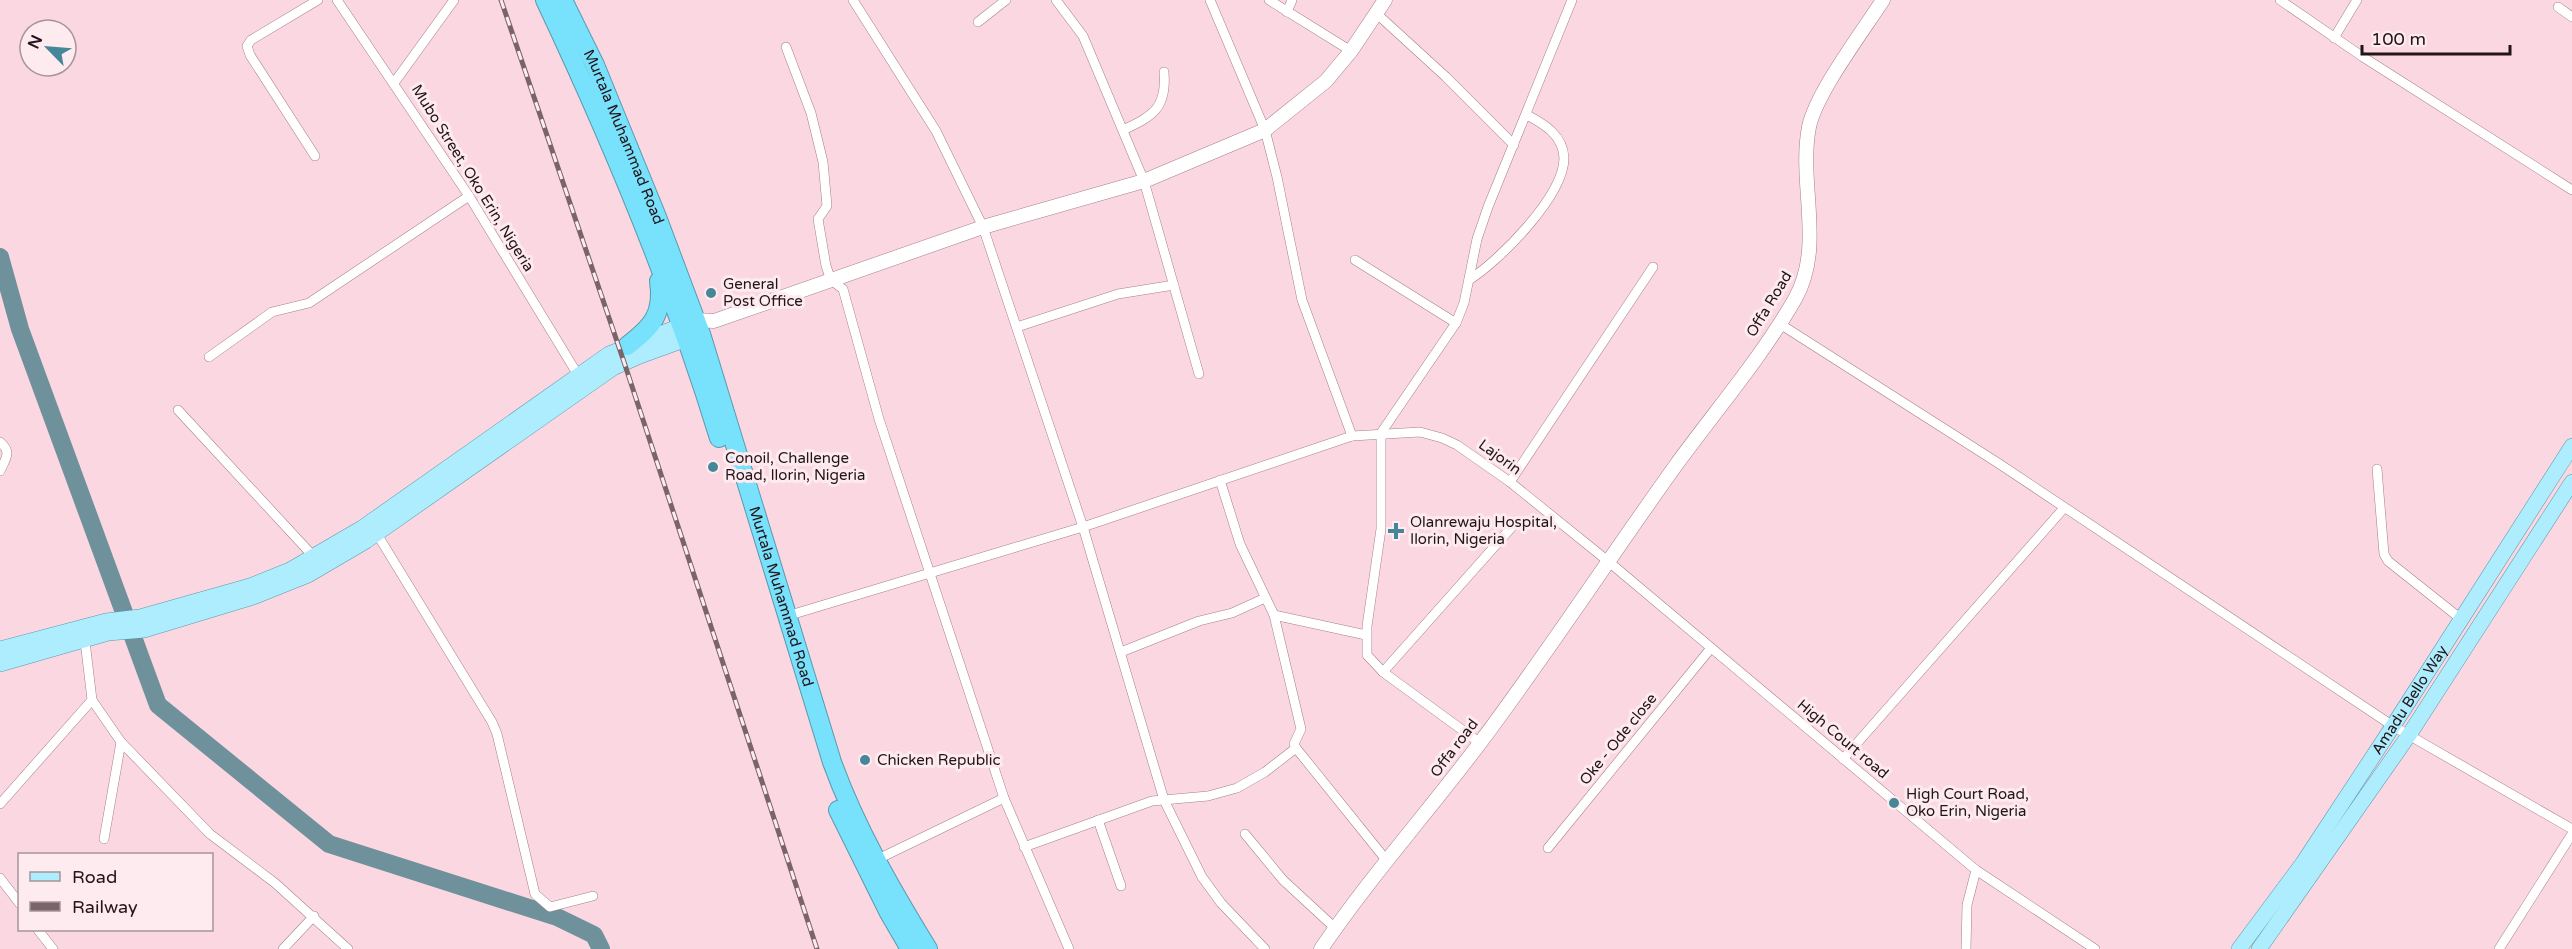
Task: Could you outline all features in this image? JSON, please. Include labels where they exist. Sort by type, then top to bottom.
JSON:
[{"type":"highway","name":"Murtala Muhammad Road","points":[[545,0],[613,151],[656,258],[691,329],[842,789],[876,860],[910,949]]},
{"type":"highway","name":"Murtala Muhammad Road","points":[[563,0],[595,65],[657,217],[824,776],[849,836],[895,910],[916,949]]},
{"type":"highway","points":[[627,346],[648,329],[657,314],[661,293],[656,258]]},
{"type":"highway","points":[[895,910],[927,949]]},
{"type":"main road","points":[[142,623],[258,583],[314,557],[362,528],[609,354],[627,346],[691,329]]},
{"type":"main road","points":[[0,650],[107,627],[142,623],[282,587],[333,561],[376,534],[602,375],[691,329]]},
{"type":"main road","name":"Amadu Bello Way","points":[[2239,949],[2302,863],[2393,726],[2572,446]]},
{"type":"main road","name":"Amadu Bello Way","points":[[2259,949],[2409,735],[2572,483]]},
{"type":"main road","points":[[0,664],[85,641],[107,627]]},
{"type":"street","points":[[315,156],[250,55],[247,46],[251,40],[318,0]]},
{"type":"street","name":"Mubo Street, Oko Erin, Nigeria","points":[[337,0],[469,196],[578,375]]},
{"type":"street","points":[[394,83],[454,0]]},
{"type":"street","points":[[853,0],[936,131],[983,227],[1083,526],[1164,801],[1202,877],[1221,903],[1265,949]]},
{"type":"street","points":[[978,22],[1006,0]]},
{"type":"street","points":[[1056,0],[1083,36],[1144,181],[1199,374]]},
{"type":"street","points":[[1210,0],[1265,130],[1302,300],[1352,436]]},
{"type":"street","points":[[1269,0],[1351,51]]},
{"type":"street","points":[[1287,12],[1292,0]]},
{"type":"street","points":[[691,329],[983,227],[1144,181],[1265,130],[1326,81],[1351,51],[1384,0]]},
{"type":"street","points":[[1480,743],[1383,672],[1367,655],[1366,635],[1381,529],[1381,433],[1456,323],[1481,228],[1572,0]]},
{"type":"street","name":"Offa Road","points":[[1609,562],[1780,324],[1804,283],[1809,264],[1806,149],[1810,123],[1821,97],[1883,0]]},
{"type":"street","points":[[2280,0],[2334,38],[2572,190]]},
{"type":"street","points":[[2334,38],[2357,0]]},
{"type":"street","points":[[2558,7],[2572,17]]},
{"type":"street","points":[[1376,13],[1446,77],[1514,145]]},
{"type":"street","points":[[786,46],[811,113],[823,162],[827,206],[818,219],[822,250],[831,280],[843,289],[879,418],[1004,798],[1069,949]]},
{"type":"street","points":[[1123,130],[1147,119],[1155,111],[1162,100],[1165,88],[1164,72]]},
{"type":"street","points":[[1468,280],[1486,269],[1508,249],[1542,207],[1557,180],[1564,159],[1561,145],[1548,126],[1527,115]]},
{"type":"street","points":[[208,357],[272,312],[309,303],[469,196]]},
{"type":"street","points":[[1355,260],[1456,323]]},
{"type":"street","points":[[1510,482],[1653,267]]},
{"type":"street","points":[[1017,327],[1118,294],[1174,285]]},
{"type":"street","points":[[1780,324],[2064,508],[2393,726],[2572,829]]},
{"type":"street","points":[[178,410],[314,557]]},
{"type":"street","name":"Lajorin","points":[[787,616],[1083,526],[1352,436],[1381,433],[1420,432],[1442,438],[1456,445],[1510,482],[1609,562]]},
{"type":"street","points":[[0,442],[8,453],[0,471]]},
{"type":"street","points":[[2377,469],[2384,554],[2388,561],[2461,619]]},
{"type":"street","points":[[1220,480],[1236,534],[1274,615],[1301,729],[1293,744],[1387,861]]},
{"type":"street","points":[[1843,759],[2064,508]]},
{"type":"street","points":[[1383,672],[1511,528]]},
{"type":"street","points":[[376,534],[492,722],[497,734],[535,894],[550,907],[593,896]]},
{"type":"street","name":"High Court road","points":[[1609,562],[1976,870],[2095,949]]},
{"type":"street","name":"Offa road","points":[[1321,949],[1480,743],[1609,562]]},
{"type":"street","points":[[1121,652],[1199,621],[1232,613],[1265,598]]},
{"type":"street","points":[[1274,615],[1366,635]]},
{"type":"street","points":[[85,641],[92,700],[121,742],[210,834],[275,883],[348,949]]},
{"type":"street","name":"Oke - Ode close","points":[[1548,848],[1711,648]]},
{"type":"street","points":[[0,804],[92,700]]},
{"type":"street","points":[[104,839],[121,742]]},
{"type":"street","points":[[1024,847],[1152,801],[1208,796],[1237,788],[1265,772],[1296,748]]},
{"type":"street","points":[[876,860],[1004,798]]},
{"type":"street","points":[[1098,820],[1121,886]]},
{"type":"street","points":[[1245,834],[1283,880],[1335,928]]},
{"type":"street","points":[[2499,949],[2572,834]]},
{"type":"street","points":[[1966,949],[1967,905],[1976,870]]},
{"type":"street","points":[[0,878],[18,901]]},
{"type":"street","points":[[284,949],[314,916]]},
{"type":"street","points":[[39,931],[53,949]]},
{"type":"waterway","points":[[0,257],[20,329],[158,705],[329,844],[557,917],[594,935],[601,949]]},
{"type":"railway","points":[[501,0],[624,362],[817,949]]},
{"type":"place","name":"General Post Office","points":[[711,293]]},
{"type":"place","name":"Conoil, Challenge Road, Ilorin, Nigeria","points":[[713,467]]},
{"type":"place","name":"Olanrewaju Hospital, Ilorin, Nigeria","points":[[1396,531]]},
{"type":"place","name":"Chicken Republic","points":[[865,760]]},
{"type":"place","name":"High Court Road, Oko Erin, Nigeria","points":[[1894,803]]}]
